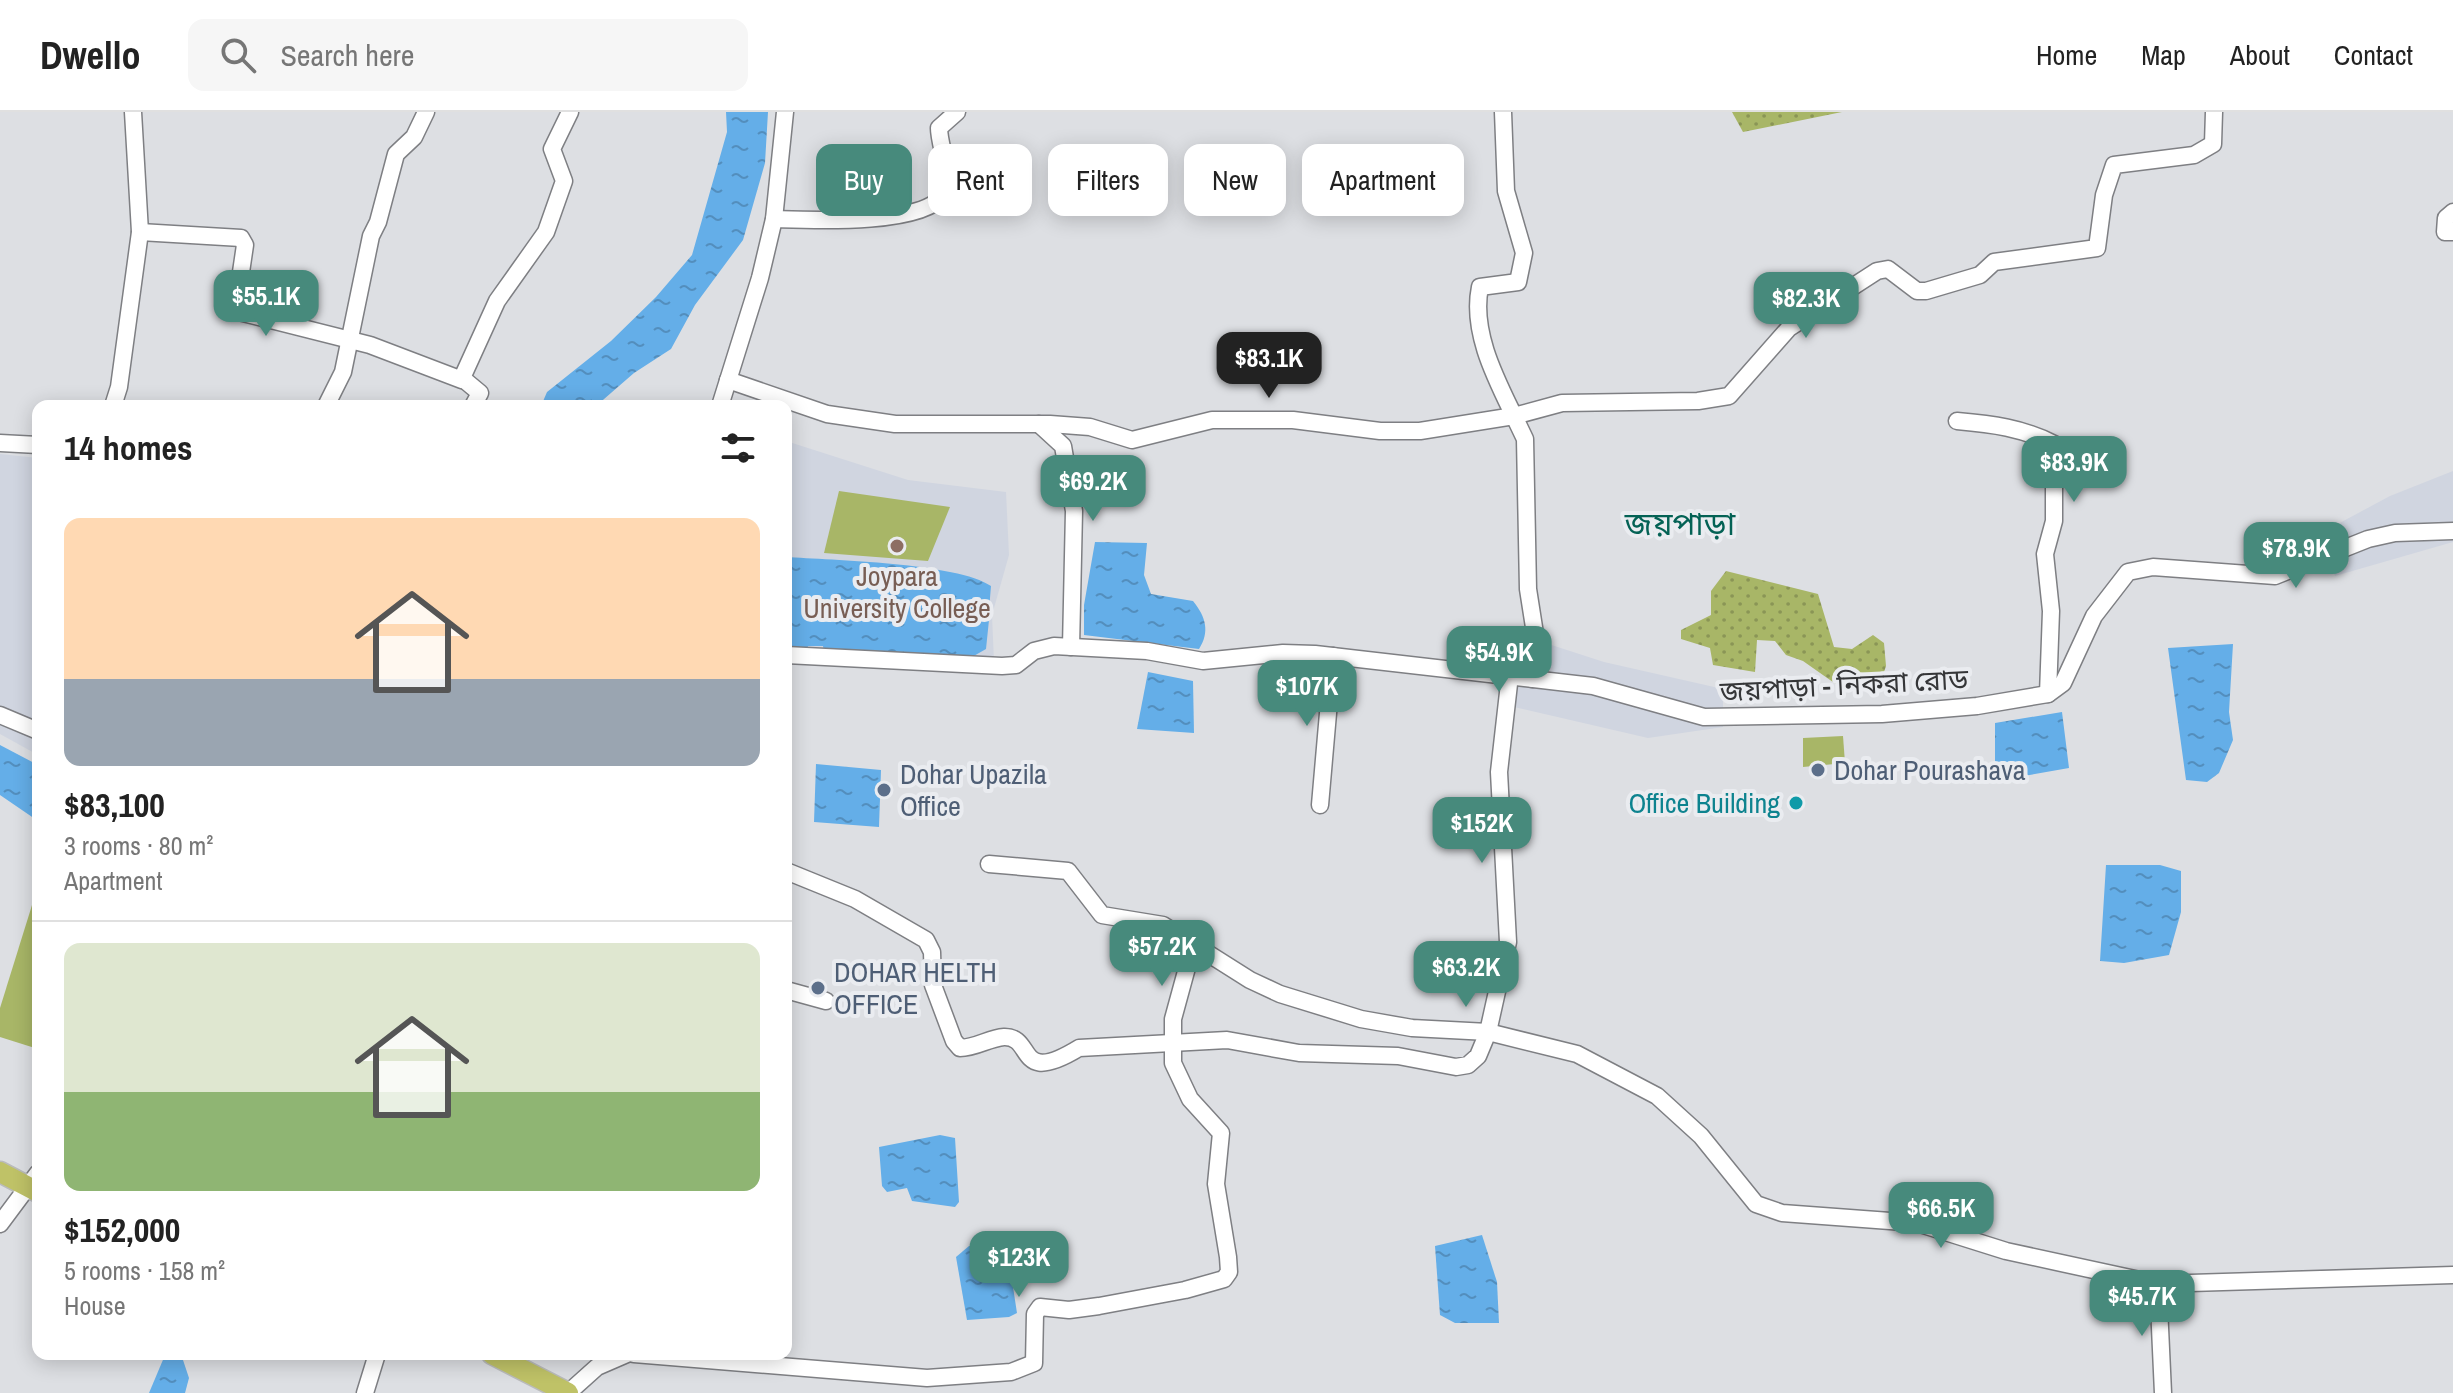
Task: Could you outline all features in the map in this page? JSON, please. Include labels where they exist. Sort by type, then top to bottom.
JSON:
[{"type":"main road","points":[[0,1172],[32,1183]]},
{"type":"main road","points":[[504,1360],[568,1393]]},
{"type":"street","points":[[115,400],[140,232],[133,112]]},
{"type":"street","points":[[329,400],[343,372],[371,236],[378,222],[396,154],[414,137],[426,112]]},
{"type":"street","points":[[462,380],[497,301],[546,232],[564,181],[552,149],[570,112]]},
{"type":"street","points":[[722,400],[760,278],[774,219],[785,112]]},
{"type":"street","points":[[774,219],[846,220],[916,211],[933,203],[942,195],[947,182],[939,128],[957,112]]},
{"type":"street","points":[[1503,112],[1506,191],[1524,253],[1518,282],[1480,287],[1478,300],[1484,345],[1525,439],[1528,589],[1536,640],[1533,679]]},
{"type":"street","points":[[792,402],[827,414],[895,424],[1090,427],[1132,440],[1212,420],[1293,420],[1380,431],[1420,431],[1514,416],[1562,403],[1698,401],[1729,396],[1789,328],[1877,271],[1888,269],[1917,291],[1926,291],[1980,275],[1994,262],[2097,248],[2104,195],[2114,165],[2194,155],[2213,144],[2214,112]]},
{"type":"street","points":[[2453,212],[2446,218],[2445,232],[2453,232]]},
{"type":"street","points":[[140,232],[241,238],[245,245],[236,306],[239,312],[350,340],[462,380],[480,393],[476,400]]},
{"type":"street","points":[[728,380],[786,400]]},
{"type":"street","points":[[1957,421],[1995,424],[2032,433],[2054,444],[2054,521],[2045,554],[2051,611],[2047,638],[2048,694]]},
{"type":"street","points":[[1039,424],[1063,446],[1074,511],[1071,647]]},
{"type":"street","points":[[0,443],[32,445]]},
{"type":"street","points":[[2048,694],[2063,683],[2094,616],[2128,572],[2153,567],[2275,576],[2368,539],[2395,533],[2453,531]]},
{"type":"street","name":"জয়পাড়া - নিকরা রোড","points":[[792,655],[1002,666],[1016,665],[1044,647],[1147,651],[1203,661],[1283,653],[1333,656],[1593,686],[1704,717],[1882,714],[1977,706],[2048,694]]},
{"type":"street","points":[[1320,805],[1333,656]]},
{"type":"street","points":[[792,873],[855,899],[926,940],[932,952],[933,985],[954,1041],[960,1048],[1004,1037],[1013,1040],[1030,1060],[1039,1064],[1059,1060],[1079,1048],[1227,1040],[1299,1053],[1398,1056],[1456,1067],[1468,1065],[1478,1056],[1488,1032],[1508,942],[1499,772],[1510,675]]},
{"type":"street","points":[[0,715],[32,728]]},
{"type":"street","points":[[989,864],[1061,868],[1075,878],[1102,915],[1163,925],[1270,990],[1361,1019],[1404,1027],[1488,1032],[1577,1054],[1657,1096],[1701,1136],[1756,1204],[1782,1213],[1917,1223],[2006,1251],[2158,1284],[2453,1275]]},
{"type":"street","points":[[707,1360],[927,1378],[1011,1372],[1034,1363],[1035,1314],[1040,1307],[1069,1310],[1099,1306],[1185,1290],[1224,1279],[1229,1272],[1228,1257],[1216,1184],[1221,1133],[1190,1099],[1173,1063],[1173,1019],[1194,942]]},
{"type":"street","points":[[792,992],[826,1001]]},
{"type":"street","points":[[0,1224],[32,1187]]},
{"type":"street","points":[[2158,1284],[2163,1393]]},
{"type":"street","points":[[365,1393],[375,1360]]},
{"type":"street","points":[[568,1393],[597,1367],[613,1360]]},
{"type":"shaded area","name":"Joypara University College","points":[[792,443],[908,480],[1006,492],[1009,555],[992,615],[994,662],[792,653]]},
{"type":"shaded area","points":[[0,454],[32,457],[32,752],[0,734]]},
{"type":"shaded area","points":[[2453,471],[2453,542],[2335,576],[2321,533],[2390,496]]},
{"type":"shaded area","points":[[1536,640],[1604,662],[1723,689],[1723,727],[1648,738],[1501,704],[1501,662]]},
{"type":"green space","points":[[1732,112],[1842,112],[1743,132]]},
{"type":"green space","points":[[839,491],[950,507],[928,561],[824,553]]},
{"type":"green space","points":[[1726,571],[1818,594],[1834,647],[1852,649],[1873,635],[1884,643],[1886,666],[1880,684],[1840,687],[1803,661],[1786,655],[1775,641],[1757,640],[1755,672],[1713,665],[1710,648],[1681,639],[1681,630],[1711,615],[1711,591]]},
{"type":"green space","points":[[1843,736],[1845,763],[1803,767],[1803,738]]},
{"type":"green space","points":[[32,905],[32,1047],[0,1037],[0,1008]]},
{"type":"water","points":[[726,112],[768,112],[765,163],[743,240],[695,305],[671,349],[634,373],[603,400],[544,400],[547,392],[611,341],[656,297],[692,255],[727,132]]},
{"type":"water","points":[[1095,542],[1147,543],[1144,575],[1151,594],[1193,601],[1205,625],[1205,637],[1199,649],[1084,635],[1084,605]]},
{"type":"water","points":[[792,557],[924,568],[975,578],[991,586],[989,610],[979,611],[979,619],[989,620],[986,649],[972,657],[824,652],[823,646],[808,646],[807,652],[792,651]]},
{"type":"water","points":[[2233,644],[2229,712],[2233,740],[2219,773],[2207,782],[2186,780],[2168,648]]},
{"type":"water","points":[[1148,672],[1193,681],[1194,733],[1137,729]]},
{"type":"water","points":[[2062,712],[2069,768],[1995,781],[1995,723]]},
{"type":"water","points":[[0,745],[32,762],[32,817],[0,795]]},
{"type":"water","points":[[816,764],[881,770],[879,827],[814,822]]},
{"type":"water","points":[[2106,865],[2160,865],[2181,871],[2181,912],[2169,955],[2124,963],[2100,961]]},
{"type":"water","points":[[940,1135],[955,1138],[959,1202],[955,1207],[912,1201],[907,1188],[887,1192],[882,1186],[879,1147]]},
{"type":"water","points":[[1482,1235],[1497,1282],[1499,1323],[1455,1323],[1440,1315],[1435,1246]]},
{"type":"water","points":[[994,1243],[1007,1248],[1017,1313],[1009,1317],[967,1320],[956,1257],[969,1246]]},
{"type":"water","points":[[163,1360],[183,1360],[189,1378],[185,1393],[149,1393]]},
{"type":"place","name":"Joypara University College","points":[[897,546]]},
{"type":"place","name":"Dohar Pourashava","points":[[1818,770]]},
{"type":"place","name":"Dohar Upazila Office","points":[[884,790]]},
{"type":"place","name":"Office Building","points":[[1796,803]]},
{"type":"place","name":"DOHAR HELTH OFFICE","points":[[818,988]]},
{"type":"district","name":"জয়পাড়া","points":[[1680,524]]}]
